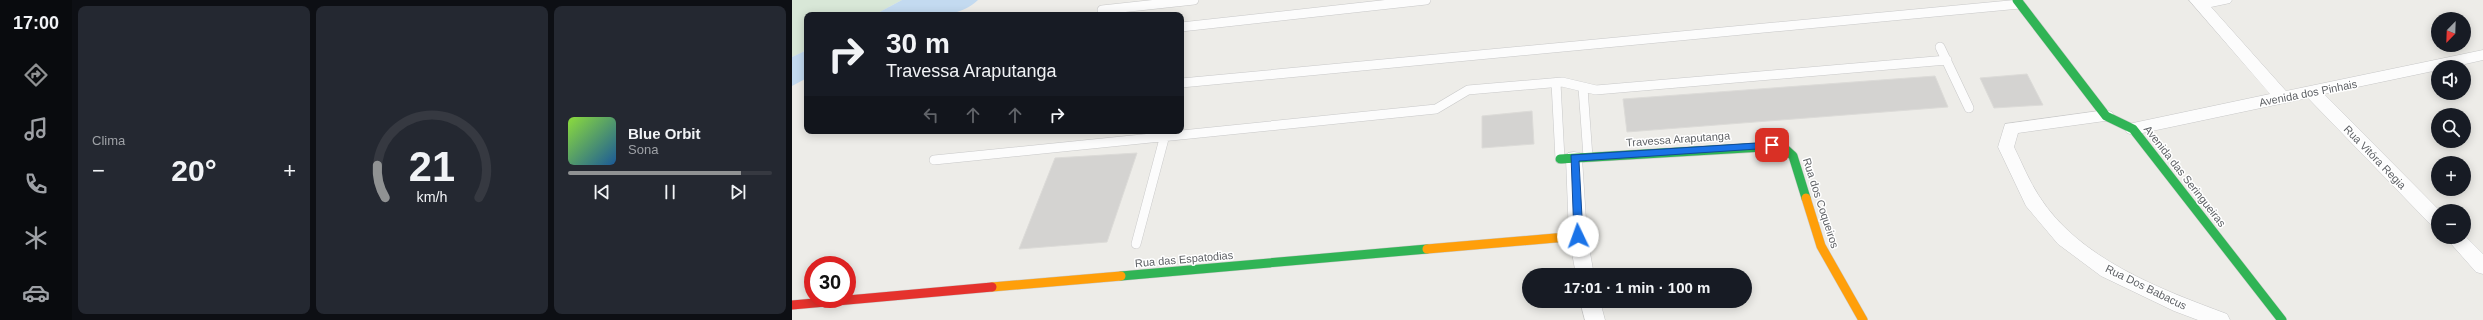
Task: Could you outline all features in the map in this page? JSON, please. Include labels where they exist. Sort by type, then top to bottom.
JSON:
[{"type":"street","points":[[2198,2],[2225,0]]},
{"type":"street","name":"Avenida das Seringueiras","points":[[2019,2],[2106,116],[2133,129],[2282,320]]},
{"type":"street","points":[[2198,2],[2283,98]]},
{"type":"street","name":"Avenida dos Pinhais","points":[[2133,129],[2479,60]]},
{"type":"street","name":"Rua Vitóra Regia","points":[[2313,93],[2431,213]]},
{"type":"street","name":"Rua Dos Babacus","points":[[2106,116],[2011,128],[2006,147],[2032,200],[2064,238],[2108,270],[2181,305],[2220,320]]},
{"type":"street","name":"Travessa Araputanga","points":[[1574,158],[1772,145],[1782,146],[1793,156]]},
{"type":"street","name":"Rua dos Coqueiros","points":[[1793,156],[1821,246],[1863,320]]},
{"type":"street","points":[[1574,158],[1578,236],[1584,268]]},
{"type":"street","name":"Rua das Espatodias","points":[[792,306],[1578,236]]},
{"type":"street","points":[[2461,244],[2483,266]]},
{"type":"lane","points":[[1102,10],[1194,0]]},
{"type":"lane","points":[[1338,0],[1338,9]]},
{"type":"lane","points":[[1184,27],[1338,9],[1375,2],[1426,0]]},
{"type":"lane","points":[[1184,83],[2019,2]]},
{"type":"lane","points":[[1940,47],[1969,108]]},
{"type":"lane","points":[[1184,133],[1436,109],[1452,98],[1468,90],[1568,83],[1582,88],[1596,90],[1947,60]]},
{"type":"lane","points":[[1556,83],[1574,158]]},
{"type":"lane","points":[[1574,158],[1582,88]]},
{"type":"lane","points":[[934,160],[1175,134]]},
{"type":"lane","points":[[1136,244],[1165,135]]},
{"type":"green space","points":[[792,0],[902,0],[880,12],[804,12],[804,51],[792,57]]},
{"type":"water","points":[[902,0],[978,0],[967,8],[956,12],[880,12]]},
{"type":"water","points":[[804,51],[804,80],[792,86],[792,57]]},
{"type":"building","points":[[2027,74],[2043,105],[1994,108],[1980,78]]},
{"type":"building","points":[[1935,76],[1948,107],[1627,132],[1623,99]]},
{"type":"building","points":[[1532,111],[1534,144],[1482,148],[1482,116]]},
{"type":"building","points":[[1137,153],[1107,242],[1019,249],[1055,158]]},
{"type":"traffic: fast","points":[[2017,0],[2106,116],[2133,129],[2282,320]]},
{"type":"traffic: fast","points":[[1560,159],[1782,146],[1793,156],[1806,198]]},
{"type":"traffic: fast","points":[[1121,276],[1427,249]]},
{"type":"traffic: slow","points":[[1806,198],[1821,246],[1863,320]]},
{"type":"traffic: slow","points":[[1427,249],[1578,236]]},
{"type":"traffic: slow","points":[[992,287],[1121,276]]},
{"type":"traffic: jam","points":[[792,305],[992,287]]},
{"type":"route","points":[[1578,236],[1574,158],[1772,145]]}]
